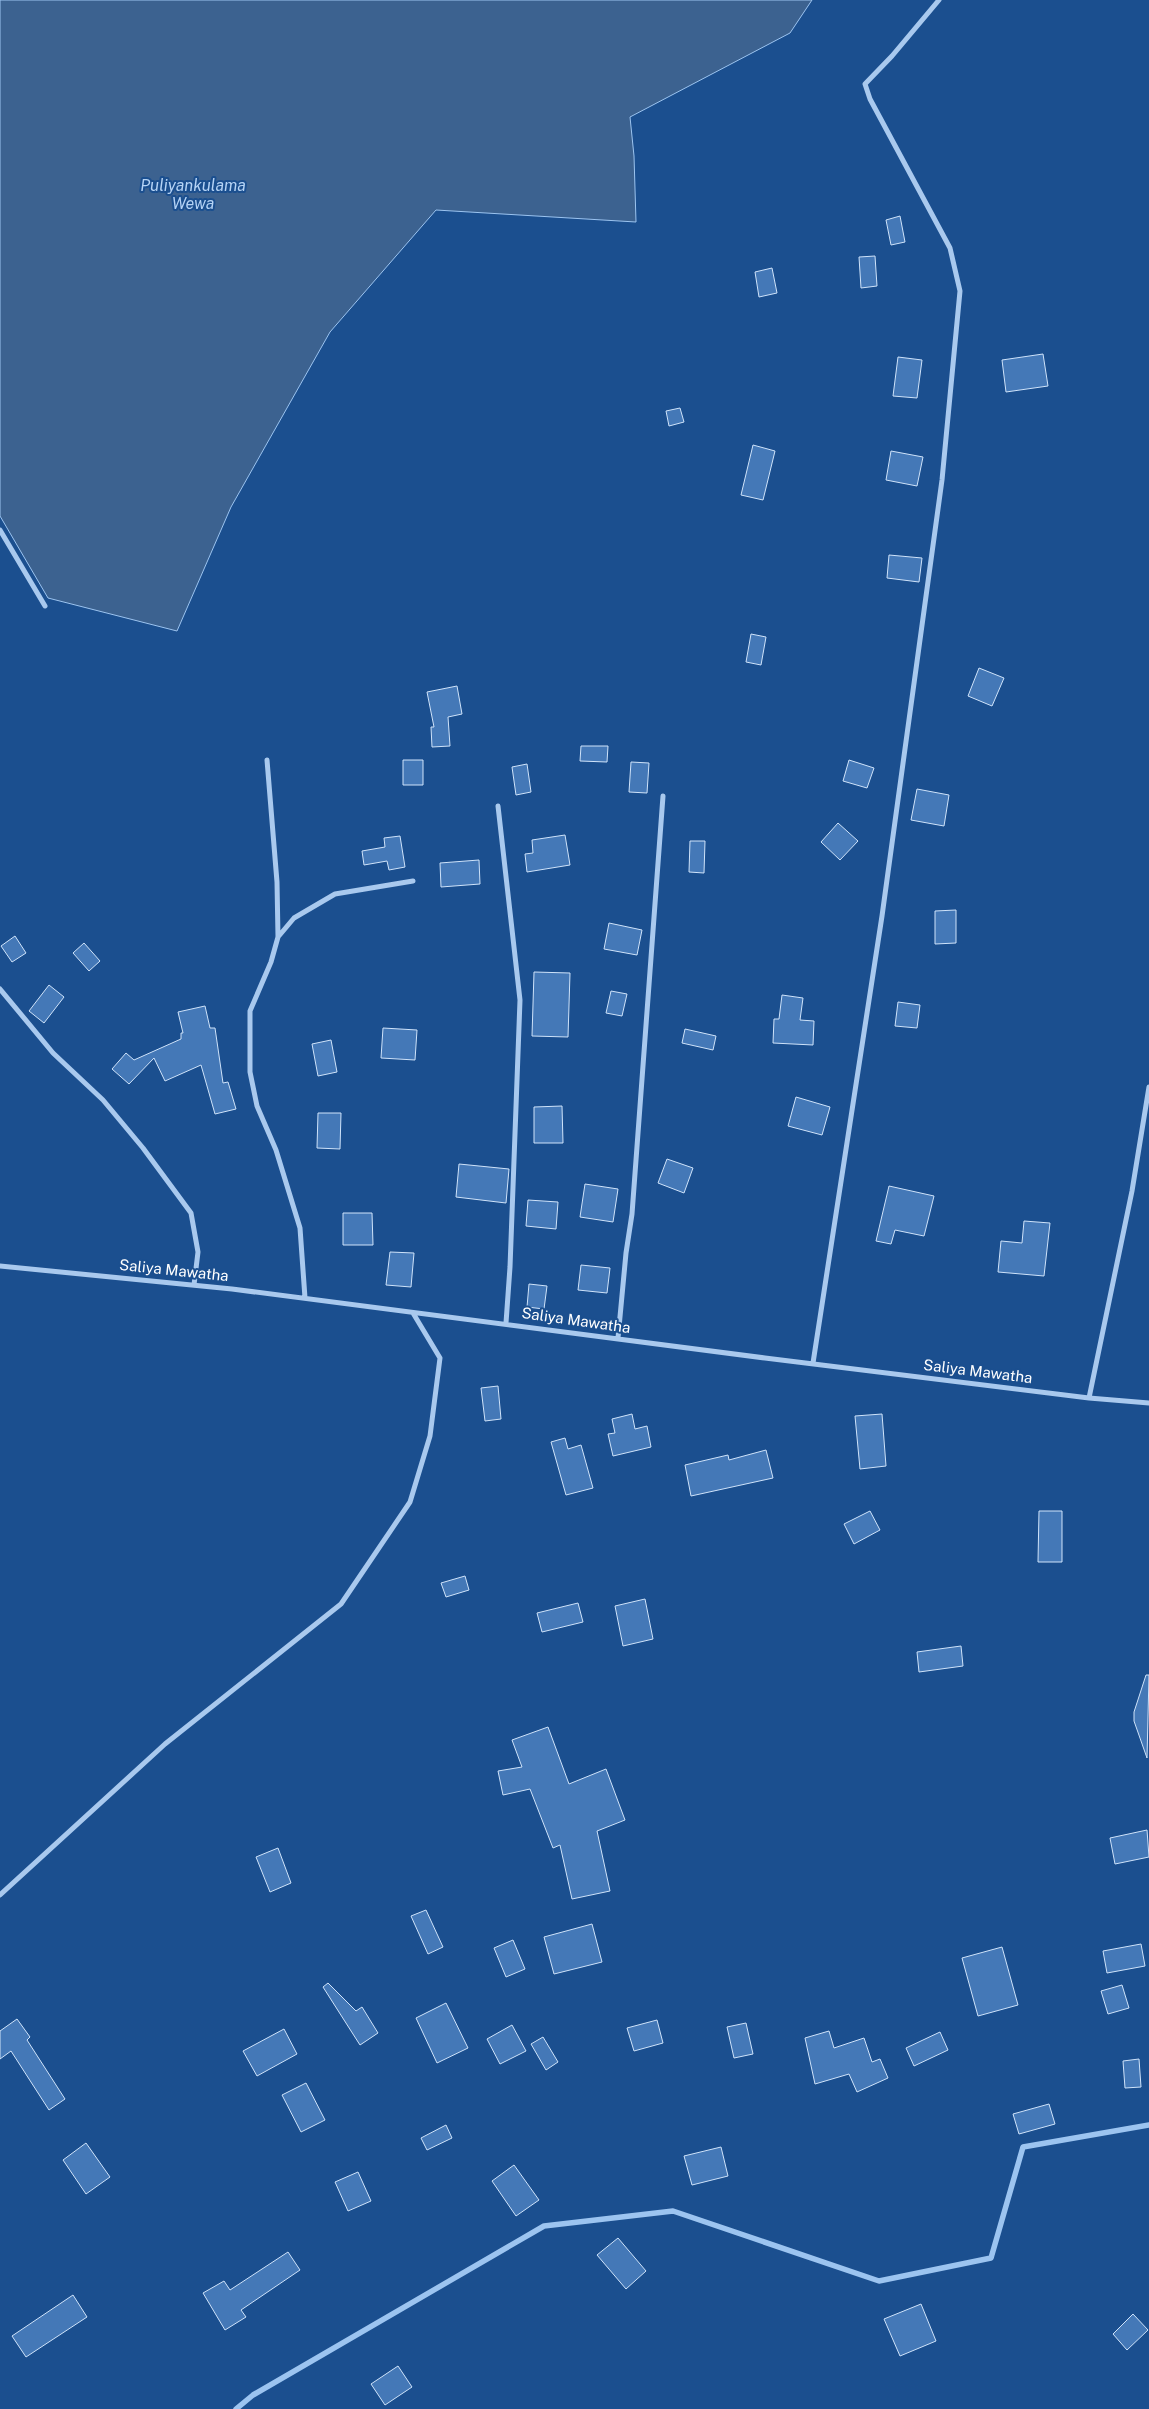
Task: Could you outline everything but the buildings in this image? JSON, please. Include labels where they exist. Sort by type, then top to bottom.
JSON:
[{"type":"street","points":[[812,1363],[880,926],[934,538],[942,480],[960,291],[950,248],[870,99],[865,84],[892,56],[939,0]]},
{"type":"street","points":[[0,530],[45,606]]},
{"type":"street","points":[[267,760],[277,882],[278,937],[271,962],[250,1011],[250,1072],[257,1106],[276,1150],[300,1228],[305,1298]]},
{"type":"street","points":[[618,1338],[626,1253],[632,1214],[663,796]]},
{"type":"street","points":[[498,806],[520,1000],[510,1267],[506,1323]]},
{"type":"street","points":[[278,937],[294,918],[335,894],[413,881]]},
{"type":"street","points":[[0,989],[53,1053],[103,1100],[143,1148],[191,1213],[198,1252],[194,1285]]},
{"type":"street","points":[[1089,1398],[1132,1191],[1149,1087]]},
{"type":"street","name":"Saliya Mawatha","points":[[0,1266],[305,1298],[1089,1398],[1149,1403]]},
{"type":"street","points":[[0,1895],[165,1744],[341,1604],[410,1502],[430,1436],[440,1358],[414,1312]]},
{"type":"water","name":"Puliyankulama Wewa","points":[[0,0],[812,0],[790,33],[630,117],[634,156],[636,222],[436,210],[330,332],[231,507],[177,631],[48,598],[0,516]]},
{"type":"waterway","points":[[236,2409],[253,2395],[544,2226],[673,2211],[879,2281],[991,2258],[1023,2147],[1149,2125]]}]
